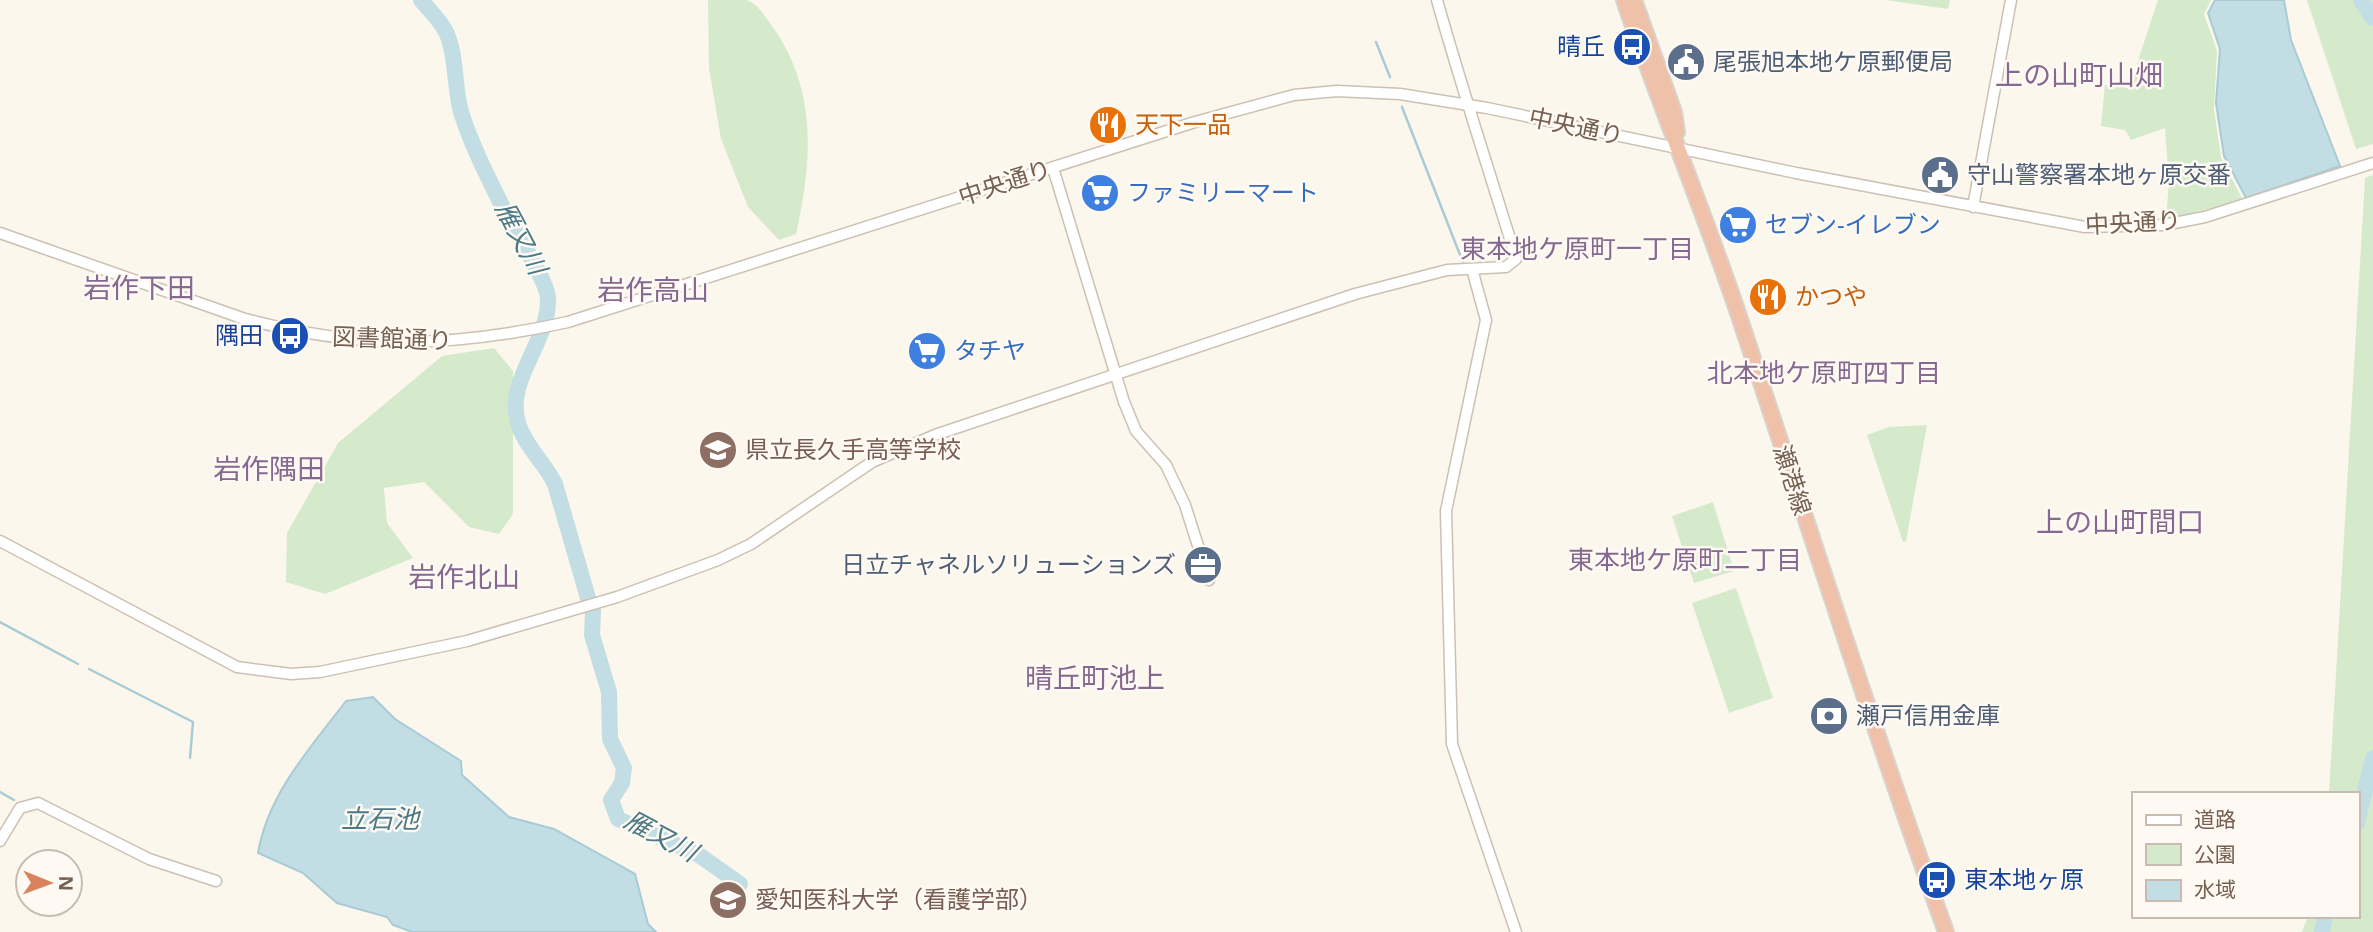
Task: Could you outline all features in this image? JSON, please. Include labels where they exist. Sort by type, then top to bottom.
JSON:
[{"type":"highway","name":"瀬港線","points":[[1624,0],[1662,112],[1679,148],[1739,317],[1850,657],[1946,932]]},
{"type":"highway","name":"瀬港線","points":[[1634,0],[1674,112],[1679,148]]},
{"type":"street","points":[[0,541],[237,667],[291,674],[320,672],[467,641],[617,597],[751,544],[872,462],[898,449],[1355,294],[1447,270],[1506,267],[1516,259],[1492,177],[1466,104],[1437,0]]},
{"type":"street","points":[[1973,207],[2011,0]]},
{"type":"street","name":"中央通り","points":[[788,252],[1195,122],[1294,95],[1376,92],[1466,104],[1973,207],[2085,227],[2164,225],[2205,217],[2373,163]]},
{"type":"street","points":[[1053,168],[1136,431],[1166,466],[1185,505],[1209,580]]},
{"type":"street","name":"図書館通り","points":[[0,233],[242,318],[323,337],[419,344],[475,340],[533,330],[788,252]]},
{"type":"street","points":[[1472,269],[1486,320],[1446,511],[1452,744],[1516,932]]},
{"type":"street","points":[[0,841],[20,808],[38,803],[157,862],[216,881]]},
{"type":"green space","points":[[708,0],[746,0],[754,4],[787,50],[797,75],[804,101],[808,153],[796,234],[779,240],[748,207],[721,139],[709,68]]},
{"type":"green space","points":[[1886,0],[1950,0],[1948,9]]},
{"type":"green space","points":[[2158,0],[2211,0],[2204,14],[2217,51],[2214,109],[2221,158],[2243,200],[2166,220],[2169,181],[2165,128],[2131,140],[2125,130],[2101,126],[2105,85],[2129,88]]},
{"type":"green space","points":[[2307,0],[2373,0],[2373,144],[2356,149]]},
{"type":"green space","points":[[2373,175],[2373,932],[2302,932],[2307,918],[2359,918],[2359,792],[2329,792],[2365,178]]},
{"type":"green space","points":[[494,348],[513,371],[513,514],[499,534],[469,527],[424,482],[384,488],[387,523],[413,558],[325,594],[286,582],[287,533],[338,443],[442,356]]},
{"type":"green space","points":[[1927,425],[1906,541],[1903,542],[1867,435],[1889,427]]},
{"type":"green space","points":[[1713,502],[1734,571],[1694,583],[1672,516]]},
{"type":"green space","points":[[1736,588],[1773,698],[1729,713],[1692,603]]},
{"type":"water","points":[[2215,0],[2284,0],[2291,40],[2340,166],[2246,198],[2224,156],[2216,103],[2220,49],[2208,13]]},
{"type":"water","name":"立石池","points":[[373,697],[395,719],[461,761],[462,775],[509,817],[554,829],[635,874],[648,924],[656,932],[412,932],[393,925],[387,917],[337,903],[303,873],[258,853],[271,811],[305,754],[346,701]]},
{"type":"waterway","name":"雁又川","points":[[421,0],[447,34],[461,112],[470,138],[547,291],[542,332],[521,378],[516,409],[522,434],[555,484],[588,598]]},
{"type":"waterway","points":[[2361,0],[2373,18]]},
{"type":"waterway","points":[[1376,42],[1390,77]]},
{"type":"waterway","points":[[1402,107],[1464,265]]},
{"type":"waterway","name":"雁又川","points":[[593,611],[592,635],[609,692],[610,739],[624,768],[622,783],[611,800],[618,819],[699,855],[740,884]]},
{"type":"waterway","points":[[0,622],[78,664]]},
{"type":"waterway","points":[[89,669],[193,722],[190,758]]},
{"type":"waterway","points":[[2359,815],[2373,758]]},
{"type":"waterway","points":[[0,792],[14,800]]},
{"type":"waterway","points":[[2322,932],[2325,918]]},
{"type":"place","name":"晴丘","points":[[1632,47]]},
{"type":"place","name":"尾張旭本地ケ原郵便局","points":[[1686,62]]},
{"type":"place","name":"天下一品","points":[[1108,125]]},
{"type":"place","name":"守山警察署本地ヶ原交番","points":[[1940,175]]},
{"type":"place","name":"ファミリーマート","points":[[1100,193]]},
{"type":"place","name":"セブン-イレブン","points":[[1738,225]]},
{"type":"place","name":"かつや","points":[[1768,297]]},
{"type":"place","name":"隅田","points":[[290,336]]},
{"type":"place","name":"タチヤ","points":[[927,351]]},
{"type":"place","name":"県立長久手高等学校","points":[[718,450]]},
{"type":"place","name":"日立チャネルソリューションズ","points":[[1203,565]]},
{"type":"place","name":"瀬戸信用金庫","points":[[1829,716]]},
{"type":"place","name":"東本地ヶ原","points":[[1937,880]]},
{"type":"place","name":"愛知医科大学（看護学部）","points":[[728,900]]},
{"type":"district","name":"上の山町山畑","points":[[2079,75]]},
{"type":"district","name":"東本地ケ原町一丁目","points":[[1577,249]]},
{"type":"district","name":"岩作下田","points":[[139,288]]},
{"type":"district","name":"岩作高山","points":[[653,290]]},
{"type":"district","name":"北本地ケ原町四丁目","points":[[1824,373]]},
{"type":"district","name":"岩作隅田","points":[[269,469]]},
{"type":"district","name":"上の山町間口","points":[[2120,522]]},
{"type":"district","name":"東本地ケ原町二丁目","points":[[1685,560]]},
{"type":"district","name":"岩作北山","points":[[464,577]]},
{"type":"district","name":"晴丘町池上","points":[[1095,678]]}]
